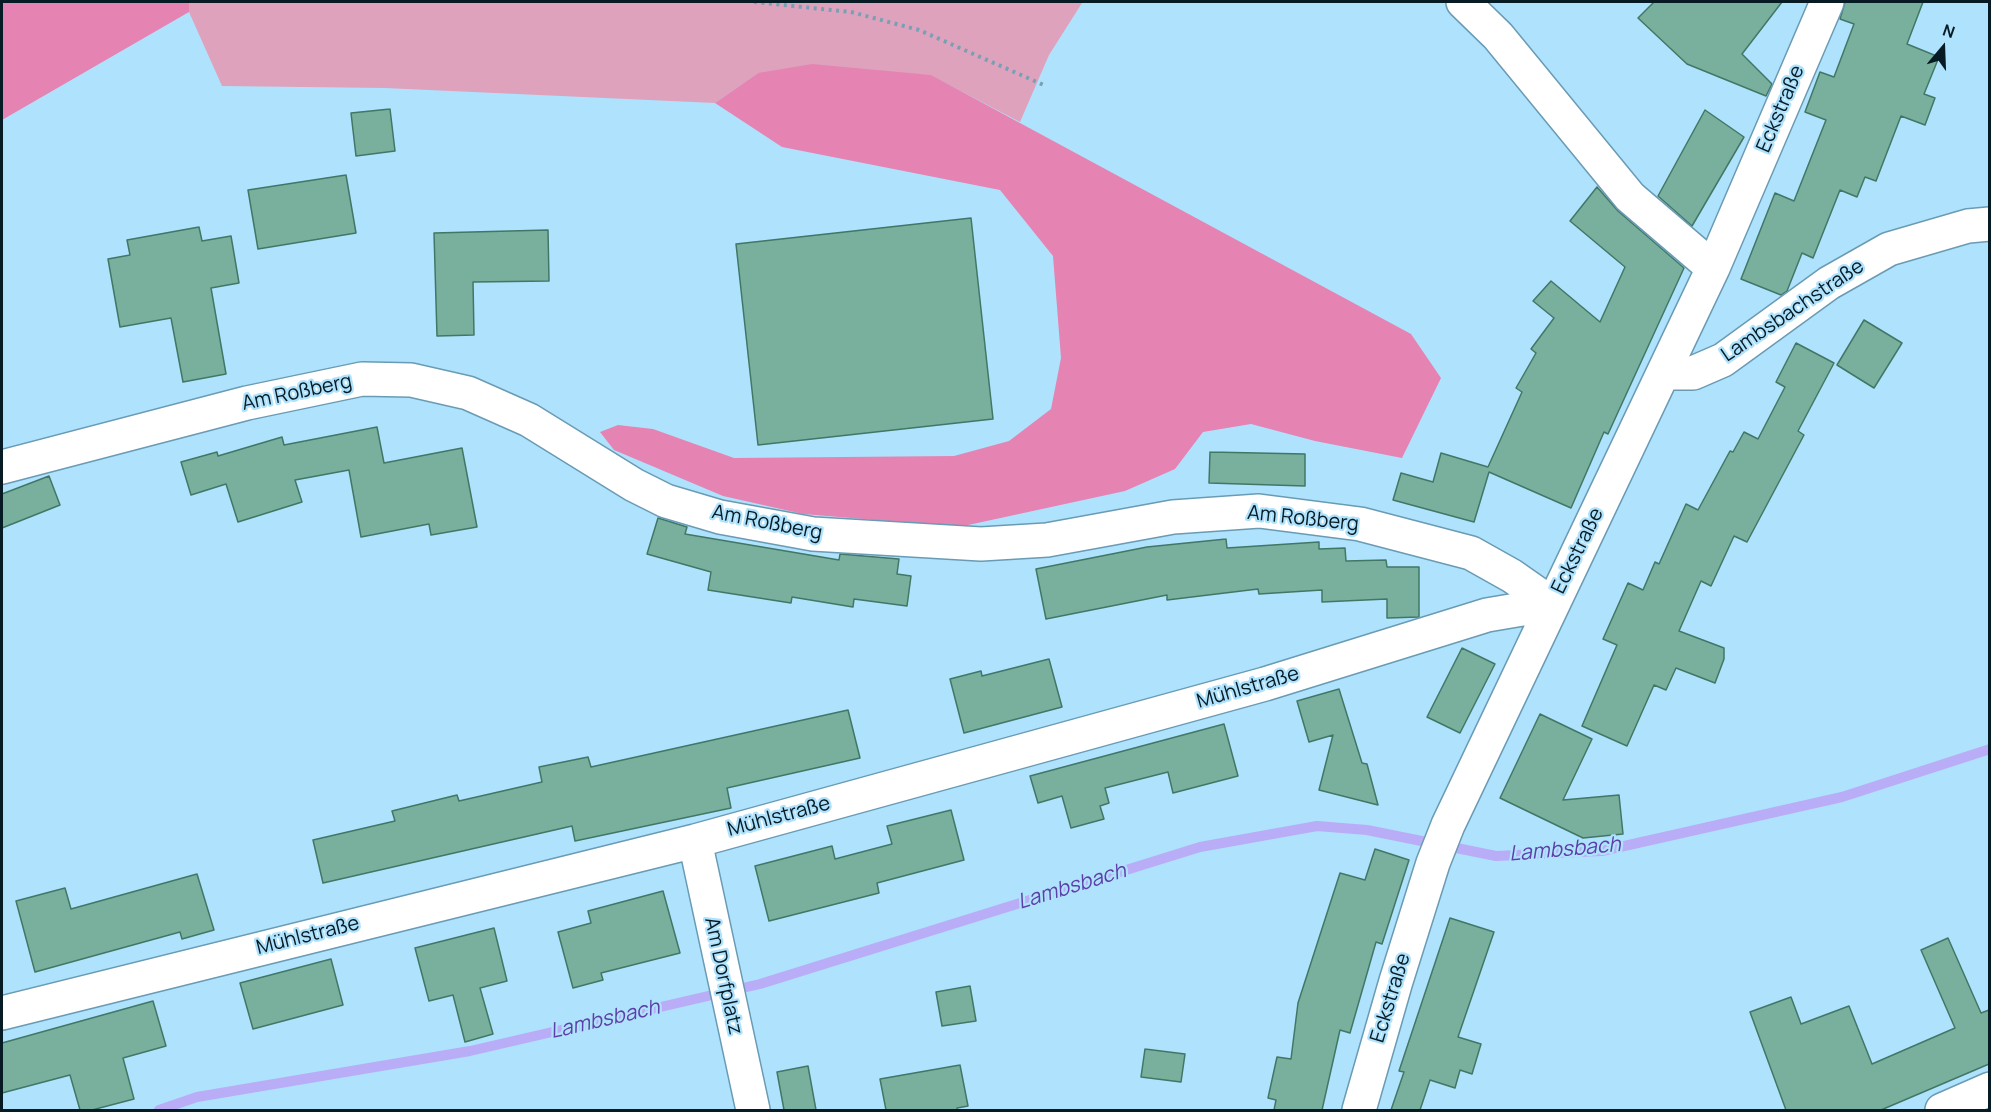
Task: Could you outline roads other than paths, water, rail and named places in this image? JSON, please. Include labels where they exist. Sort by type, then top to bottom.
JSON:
[{"type":"street","points":[[1463,2],[1498,36],[1630,197],[1713,268]]},
{"type":"street","name":"Eckstraße","points":[[1359,1110],[1433,863],[1448,825],[1552,604],[1665,373],[1713,268],[1827,2]]},
{"type":"street","name":"Lambsbachstraße","points":[[1665,373],[1693,373],[1724,360],[1829,283],[1889,249],[1968,226],[1989,224]]},
{"type":"street","name":"Am Roßberg","points":[[2,467],[247,403],[362,379],[411,380],[468,393],[499,406],[530,420],[634,485],[666,501],[720,517],[813,534],[981,544],[1047,540],[1173,517],[1259,511],[1360,524],[1471,554],[1512,576],[1552,604]]},
{"type":"street","name":"Mühlstraße","points":[[2,1012],[695,841],[1265,684],[1487,615],[1552,604]]},
{"type":"street","name":"Am Dorfplatz","points":[[695,841],[753,1110]]},
{"type":"street","points":[[1942,1110],[1989,1089]]},
{"type":"waterway","name":"Lambsbach","points":[[159,1110],[197,1097],[470,1051],[760,984],[1200,847],[1317,826],[1367,830],[1496,856],[1602,851],[1842,797],[1990,749]]}]
